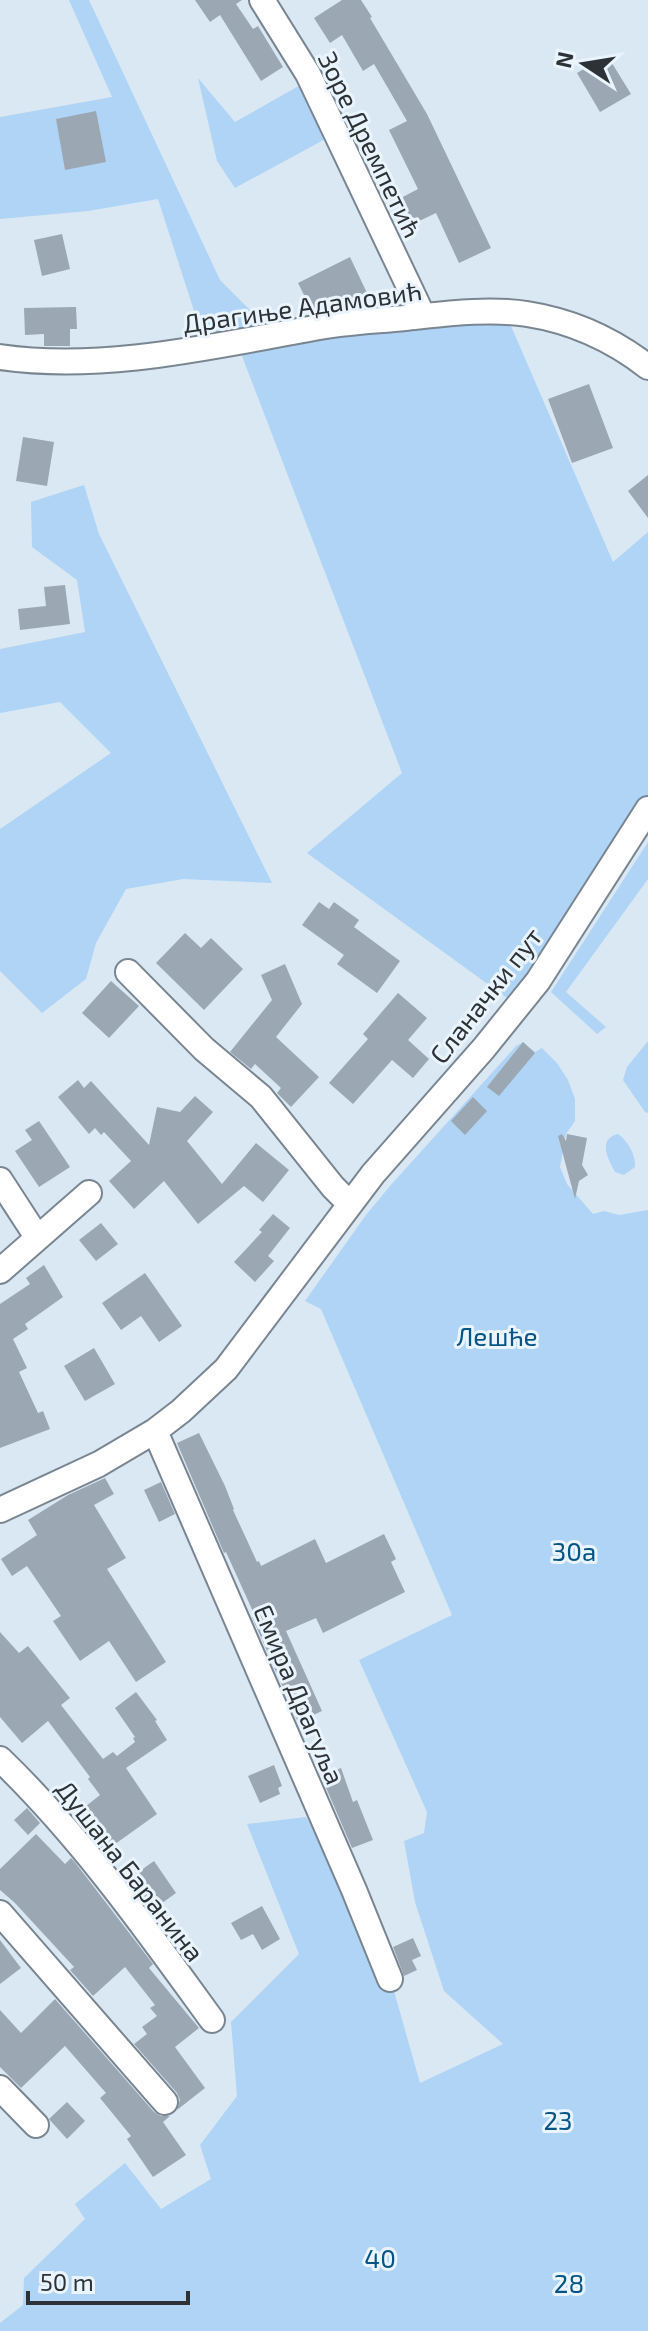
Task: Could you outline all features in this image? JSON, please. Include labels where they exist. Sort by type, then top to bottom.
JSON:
[{"type":"street","name":"Зоре Дремпетић","points":[[262,0],[308,74],[423,316]]},
{"type":"street","name":"Драгиње Адамовић","points":[[0,357],[80,362],[237,343],[316,327],[423,316],[505,312],[548,318],[598,335],[648,367]]},
{"type":"street","name":"Сланачки пут","points":[[0,1510],[99,1464],[155,1431],[201,1393],[235,1359],[349,1203],[538,981],[648,809]]},
{"type":"street","points":[[128,972],[204,1049],[261,1097],[349,1203]]},
{"type":"street","points":[[0,1180],[37,1237]]},
{"type":"street","points":[[0,1271],[89,1193]]},
{"type":"street","name":"Емира Драгуља","points":[[155,1431],[390,1979]]},
{"type":"street","name":"Душана Баранина","points":[[0,1759],[88,1855],[212,2020]]},
{"type":"street","points":[[0,1913],[165,2102]]},
{"type":"street","points":[[0,2088],[36,2125]]},
{"type":"green space","points":[[69,0],[89,0],[220,280],[276,336],[505,312],[613,562],[648,532],[648,809],[518,1006],[307,853],[402,773],[237,343],[206,348],[158,199],[88,211],[0,219],[0,117],[112,97]]},
{"type":"green space","points":[[198,78],[235,122],[304,83],[329,137],[235,188],[217,161]]},
{"type":"green space","points":[[84,485],[99,534],[272,883],[183,879],[126,889],[96,943],[86,979],[42,1013],[0,971],[0,829],[111,753],[60,702],[0,713],[0,649],[85,632],[77,580],[32,547],[31,502]]},
{"type":"green space","points":[[648,842],[648,879],[566,992],[606,1027],[597,1034],[551,992]]},
{"type":"green space","points":[[648,1041],[648,1113],[623,1080],[627,1067]]},
{"type":"green space","name":"Лешће","points":[[523,1042],[535,1052],[542,1048],[557,1063],[575,1099],[575,1121],[566,1134],[560,1167],[567,1184],[593,1214],[604,1211],[619,1215],[648,1210],[648,2331],[0,2331],[0,2323],[23,2305],[24,2278],[85,2219],[75,2204],[125,2163],[161,2209],[211,2179],[200,2145],[237,2096],[231,2022],[299,1954],[247,1824],[306,1817],[354,1890],[392,1984],[420,2083],[503,2044],[444,1991],[415,1902],[404,1841],[424,1833],[427,1812],[359,1660],[452,1615],[321,1309],[305,1301],[390,1186],[516,1046]]},
{"type":"green space","points":[[618,1134],[631,1149],[635,1162],[635,1167],[624,1175],[615,1172],[606,1150],[608,1140]]},
{"type":"building","points":[[195,0],[242,0],[236,4],[253,29],[258,26],[283,67],[261,81],[220,15],[210,22]]},
{"type":"building","points":[[342,0],[361,0],[372,17],[427,114],[491,248],[459,263],[436,213],[413,224],[401,198],[418,189],[389,130],[407,121],[374,64],[363,71],[342,35],[330,43],[314,18]]},
{"type":"building","points":[[607,55],[631,94],[600,112],[577,73]]},
{"type":"building","points":[[96,111],[106,162],[65,170],[56,119]]},
{"type":"building","points":[[62,234],[70,269],[42,276],[34,240]]},
{"type":"building","points":[[350,257],[367,293],[333,310],[313,313],[298,283]]},
{"type":"building","points":[[76,307],[77,329],[70,329],[70,346],[44,346],[44,334],[25,335],[24,308]]},
{"type":"building","points":[[589,384],[613,448],[572,463],[548,399]]},
{"type":"building","points":[[23,437],[54,442],[47,486],[16,481]]},
{"type":"building","points":[[648,475],[648,518],[628,491]]},
{"type":"building","points":[[65,585],[70,624],[20,630],[18,609],[46,606],[44,587]]},
{"type":"building","points":[[319,902],[329,909],[334,902],[359,920],[354,927],[400,961],[377,993],[337,964],[344,955],[302,925]]},
{"type":"building","points":[[185,933],[201,948],[211,938],[243,969],[204,1010],[156,963]]},
{"type":"building","points":[[285,964],[302,1004],[276,1037],[319,1077],[291,1107],[277,1093],[281,1088],[255,1064],[251,1069],[230,1052],[272,1000],[261,975]]},
{"type":"building","points":[[111,981],[139,1006],[109,1038],[82,1013]]},
{"type":"building","points":[[398,993],[427,1018],[408,1040],[429,1059],[413,1078],[392,1060],[353,1104],[329,1083],[368,1039],[363,1034]]},
{"type":"building","points":[[523,1042],[535,1053],[499,1096],[487,1087]]},
{"type":"building","points":[[78,1080],[84,1088],[91,1081],[149,1145],[157,1107],[180,1112],[195,1096],[213,1112],[187,1141],[222,1184],[256,1143],[289,1170],[263,1202],[244,1186],[198,1224],[164,1181],[134,1209],[109,1181],[131,1161],[104,1132],[101,1135],[95,1128],[89,1134],[58,1097]]},
{"type":"building","points":[[473,1097],[487,1111],[465,1135],[451,1121]]},
{"type":"building","points":[[39,1121],[70,1167],[39,1187],[15,1151],[32,1140],[25,1130]]},
{"type":"building","points":[[562,1134],[566,1141],[567,1134],[587,1138],[582,1165],[588,1175],[579,1181],[575,1199],[558,1136]]},
{"type":"building","points":[[273,1214],[290,1228],[268,1256],[274,1261],[255,1282],[234,1262],[262,1232],[259,1230]]},
{"type":"building","points":[[101,1223],[118,1244],[96,1261],[79,1240]]},
{"type":"building","points":[[44,1265],[63,1297],[25,1324],[28,1329],[13,1339],[27,1368],[19,1372],[38,1413],[43,1411],[50,1429],[0,1448],[0,1304],[30,1284],[26,1278]]},
{"type":"building","points":[[145,1273],[182,1326],[159,1342],[141,1316],[121,1330],[102,1303]]},
{"type":"building","points":[[94,1348],[115,1384],[85,1401],[64,1366]]},
{"type":"building","points":[[199,1433],[261,1566],[315,1539],[326,1563],[384,1534],[396,1559],[391,1562],[405,1592],[323,1633],[316,1618],[286,1631],[322,1711],[298,1722],[252,1617],[255,1616],[177,1443]]},
{"type":"building","points":[[105,1478],[114,1494],[94,1505],[126,1558],[107,1569],[166,1662],[136,1682],[109,1641],[80,1661],[53,1621],[61,1616],[27,1566],[12,1576],[1,1559],[37,1535],[28,1520],[68,1495]]},
{"type":"building","points":[[161,1482],[175,1514],[159,1522],[144,1490]]},
{"type":"building","points":[[0,1632],[19,1653],[28,1646],[70,1698],[61,1705],[103,1759],[113,1752],[117,1756],[135,1742],[135,1737],[115,1708],[136,1692],[157,1720],[167,1740],[126,1768],[157,1814],[104,1852],[92,1836],[98,1832],[81,1810],[100,1795],[48,1721],[22,1743],[0,1717]]},
{"type":"building","points":[[274,1765],[282,1786],[278,1788],[280,1794],[260,1803],[248,1776]]},
{"type":"building","points":[[341,1768],[353,1802],[357,1800],[373,1840],[352,1848],[321,1776]]},
{"type":"building","points":[[27,1808],[40,1823],[28,1835],[14,1820]]},
{"type":"building","points":[[36,1834],[65,1864],[71,1858],[74,1861],[153,1964],[149,1968],[199,2028],[175,2047],[205,2088],[177,2110],[180,2100],[177,2093],[134,2044],[147,2034],[142,2027],[157,2016],[150,2008],[155,2005],[125,1967],[93,1996],[70,1970],[74,1967],[0,1890],[0,1869]]},
{"type":"building","points":[[154,1861],[176,1893],[151,1911],[127,1880]]},
{"type":"building","points":[[262,1906],[280,1939],[262,1950],[253,1934],[241,1940],[231,1923]]},
{"type":"building","points":[[413,1938],[421,1956],[412,1960],[417,1970],[404,1976],[393,1947]]},
{"type":"building","points":[[0,1940],[21,1968],[0,1984]]},
{"type":"building","points":[[55,1999],[154,2112],[170,2116],[163,2122],[186,2155],[153,2177],[127,2139],[131,2136],[100,2098],[106,2093],[65,2046],[21,2088],[0,2067],[0,2010],[21,2033]]},
{"type":"building","points":[[67,2102],[85,2121],[67,2139],[49,2119]]},
{"type":"park label","name":"30a","points":[[574,1550]]},
{"type":"park label","name":"23","points":[[558,2119]]},
{"type":"park label","name":"40","points":[[380,2257]]},
{"type":"park label","name":"28","points":[[569,2282]]}]
